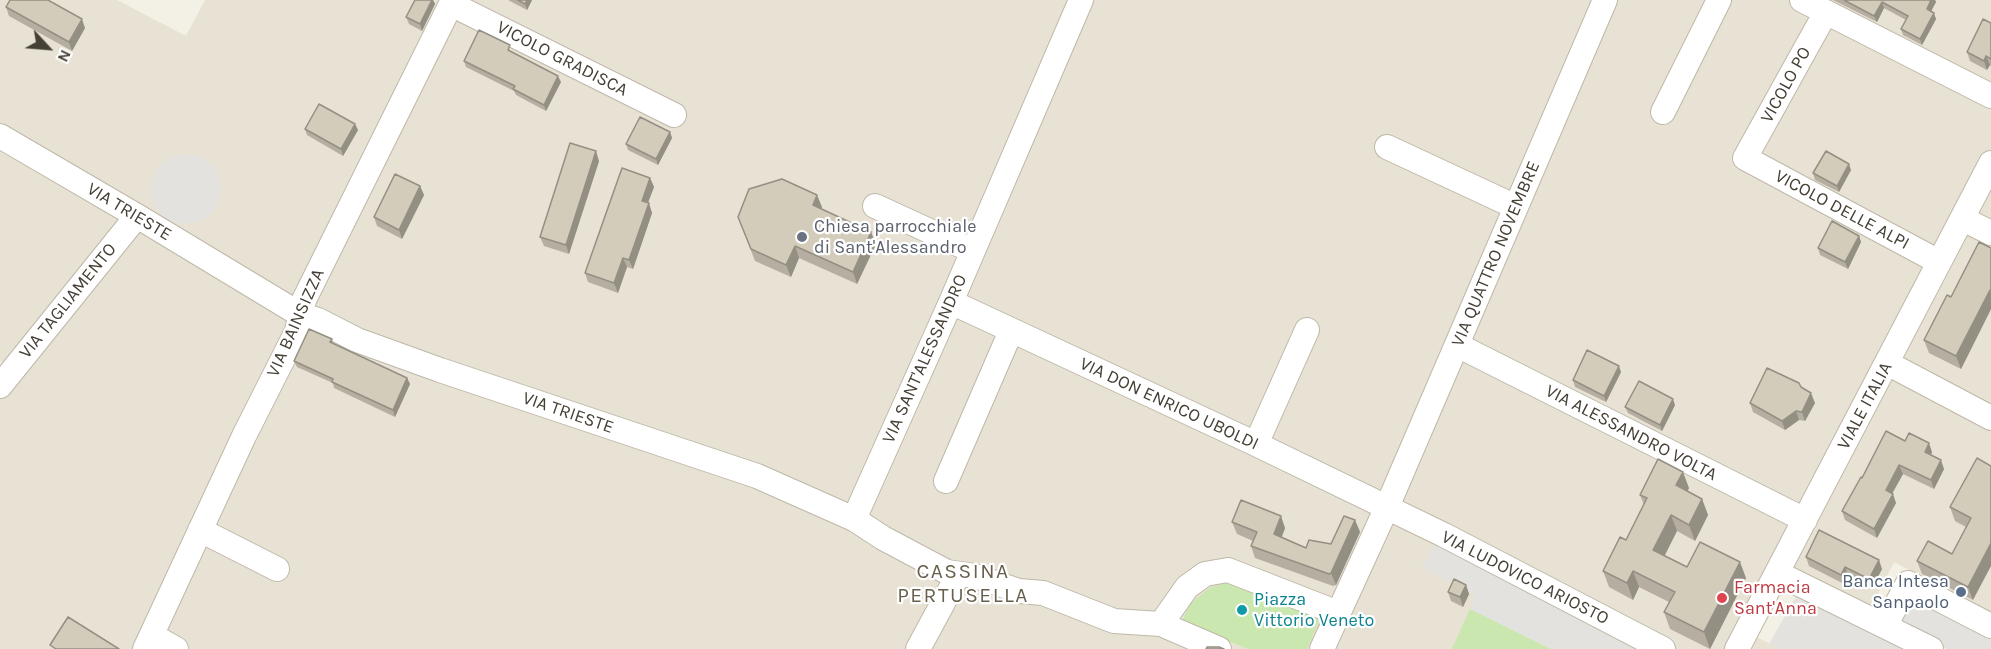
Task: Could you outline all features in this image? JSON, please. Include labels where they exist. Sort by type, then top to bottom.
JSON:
[{"type":"street","name":"VIA SANT'ALESSANDRO","points":[[854,519],[951,302],[1081,0]]},
{"type":"street","name":"VIA QUATTRO NOVEMBRE","points":[[1322,649],[1387,507],[1605,0]]},
{"type":"street","points":[[1663,112],[1719,0]]},
{"type":"street","points":[[1802,0],[1991,96]]},
{"type":"street","name":"VICOLO GRADISCA","points":[[452,2],[674,115]]},
{"type":"street","name":"VIA BAINSIZZA","points":[[149,642],[200,530],[297,331],[304,300],[452,2]]},
{"type":"street","name":"VICOLO PO","points":[[1745,158],[1826,12]]},
{"type":"street","name":"VIA TRIESTE","points":[[0,136],[301,315],[318,320],[357,340],[757,476],[854,519],[892,543],[947,572],[975,576],[1019,591],[1043,593],[1114,621],[1161,624]]},
{"type":"street","points":[[1387,147],[1516,207]]},
{"type":"street","name":"VICOLO DELLE ALPI","points":[[1745,158],[1939,262]]},
{"type":"street","name":"VIALE ITALIA","points":[[1737,649],[1991,163]]},
{"type":"street","points":[[875,206],[973,251]]},
{"type":"street","name":"VIA TAGLIAMENTO","points":[[0,386],[136,216]]},
{"type":"street","points":[[1963,219],[1991,233]]},
{"type":"street","name":"VIA DON ENRICO UBOLDI","points":[[951,302],[1387,507]]},
{"type":"street","points":[[1257,444],[1307,330]]},
{"type":"street","points":[[946,481],[1011,331]]},
{"type":"street","name":"VIA ALESSANDRO VOLTA","points":[[1457,345],[1804,520]]},
{"type":"street","points":[[1887,363],[1991,418]]},
{"type":"street","name":"VIA LUDOVICO ARIOSTO","points":[[1387,507],[1663,649]]},
{"type":"street","points":[[200,530],[277,568]]},
{"type":"street","points":[[1219,649],[1161,624],[1187,587],[1204,574],[1228,570],[1338,613]]},
{"type":"street","points":[[1777,573],[1931,649]]},
{"type":"street","points":[[918,649],[958,575]]},
{"type":"street","points":[[1885,626],[1908,583],[1991,626]]},
{"type":"street","points":[[149,642],[176,649]]},
{"type":"shaded area","points":[[0,0],[117,0],[186,36],[205,0],[1991,0],[1991,613],[1894,562],[1871,608],[1774,561],[1740,628],[1780,649],[145,649],[136,644],[132,649],[0,649],[0,395],[17,374],[0,361]]},
{"type":"shaded area","points":[[186,154],[199,157],[211,164],[218,176],[221,189],[218,202],[211,214],[199,221],[186,224],[173,221],[161,214],[154,202],[151,189],[154,176],[161,164],[173,157]]},
{"type":"shaded area","points":[[1434,544],[1644,649],[1577,649],[1573,647],[1572,649],[1551,649],[1470,609],[1476,596],[1422,568]]},
{"type":"shaded area","points":[[1903,574],[1991,618],[1991,649],[1947,649],[1882,616]]},
{"type":"shaded area","points":[[1798,593],[1909,649],[1780,649],[1769,644]]},
{"type":"green space","points":[[1237,581],[1321,616],[1307,649],[1248,649],[1182,622],[1189,605],[1211,587]]},
{"type":"green space","points":[[1470,609],[1551,649],[1452,649]]},
{"type":"building","points":[[10,0],[48,0],[82,19],[69,42],[6,7]]},
{"type":"building","points":[[415,0],[432,0],[420,24],[406,17]]},
{"type":"building","points":[[1844,0],[1931,0],[1927,9],[1934,13],[1920,39],[1901,29],[1908,16],[1882,2],[1874,16]]},
{"type":"building","points":[[1983,19],[1991,23],[1991,59],[1986,56],[1984,61],[1967,52]]},
{"type":"building","points":[[479,30],[510,45],[508,50],[558,76],[544,105],[513,89],[515,86],[464,61]]},
{"type":"building","points":[[319,104],[355,124],[341,149],[305,129]]},
{"type":"building","points":[[640,117],[670,132],[656,159],[626,144]]},
{"type":"building","points":[[570,143],[596,151],[566,245],[540,237]]},
{"type":"building","points":[[1826,151],[1849,164],[1837,186],[1813,173]]},
{"type":"building","points":[[622,168],[650,178],[642,201],[649,203],[629,260],[623,258],[614,283],[585,273]]},
{"type":"building","points":[[395,174],[420,186],[399,230],[374,217]]},
{"type":"building","name":"Chiesa parrocchiale di Sant'Alessandro","points":[[782,179],[817,195],[813,205],[871,232],[853,272],[795,246],[786,265],[751,249],[738,217],[749,189]]},
{"type":"building","points":[[1832,221],[1859,236],[1845,262],[1818,248]]},
{"type":"building","points":[[1979,242],[1991,248],[1991,290],[1956,356],[1924,340],[1947,295],[1951,297]]},
{"type":"building","points":[[309,329],[332,339],[330,342],[407,378],[393,410],[332,382],[333,379],[294,361]]},
{"type":"building","points":[[1587,350],[1619,366],[1604,396],[1573,380]]},
{"type":"building","points":[[1767,368],[1799,383],[1811,393],[1802,412],[1796,411],[1782,421],[1750,403]]},
{"type":"building","points":[[1639,381],[1673,399],[1660,425],[1625,407]]},
{"type":"building","points":[[1886,431],[1905,441],[1909,433],[1929,443],[1925,452],[1941,460],[1931,480],[1899,465],[1886,490],[1893,494],[1874,529],[1842,511]]},
{"type":"building","points":[[1977,458],[1991,466],[1991,543],[1968,587],[1917,561],[1928,541],[1952,554],[1971,518],[1950,507]]},
{"type":"building","points":[[1658,459],[1683,472],[1676,485],[1702,499],[1689,525],[1671,515],[1653,550],[1687,567],[1700,542],[1740,562],[1704,632],[1664,612],[1675,592],[1633,571],[1627,583],[1603,571],[1620,537],[1626,540],[1647,498],[1640,495]]},
{"type":"building","points":[[1241,500],[1281,516],[1274,534],[1306,548],[1309,540],[1331,544],[1344,516],[1355,520],[1331,573],[1251,546],[1257,532],[1232,522]]},
{"type":"building","points":[[1819,530],[1879,560],[1869,579],[1845,567],[1841,575],[1806,557]]},
{"type":"building","points":[[1454,579],[1466,585],[1460,597],[1448,592]]},
{"type":"building","points":[[68,617],[119,649],[56,649],[50,645]]},
{"type":"building","points":[[1207,647],[1219,647],[1224,649],[1206,649]]},
{"type":"place","name":"Chiesa parrocchiale di Sant'Alessandro","points":[[802,237]]},
{"type":"place","name":"Banca Intesa Sanpaolo","points":[[1961,592]]},
{"type":"place","name":"Farmacia Sant'Anna","points":[[1722,598]]},
{"type":"place","name":"Piazza Vittorio Veneto","points":[[1242,610]]},
{"type":"district","name":"CASSINA PERTUSELLA","points":[[963,584]]}]
